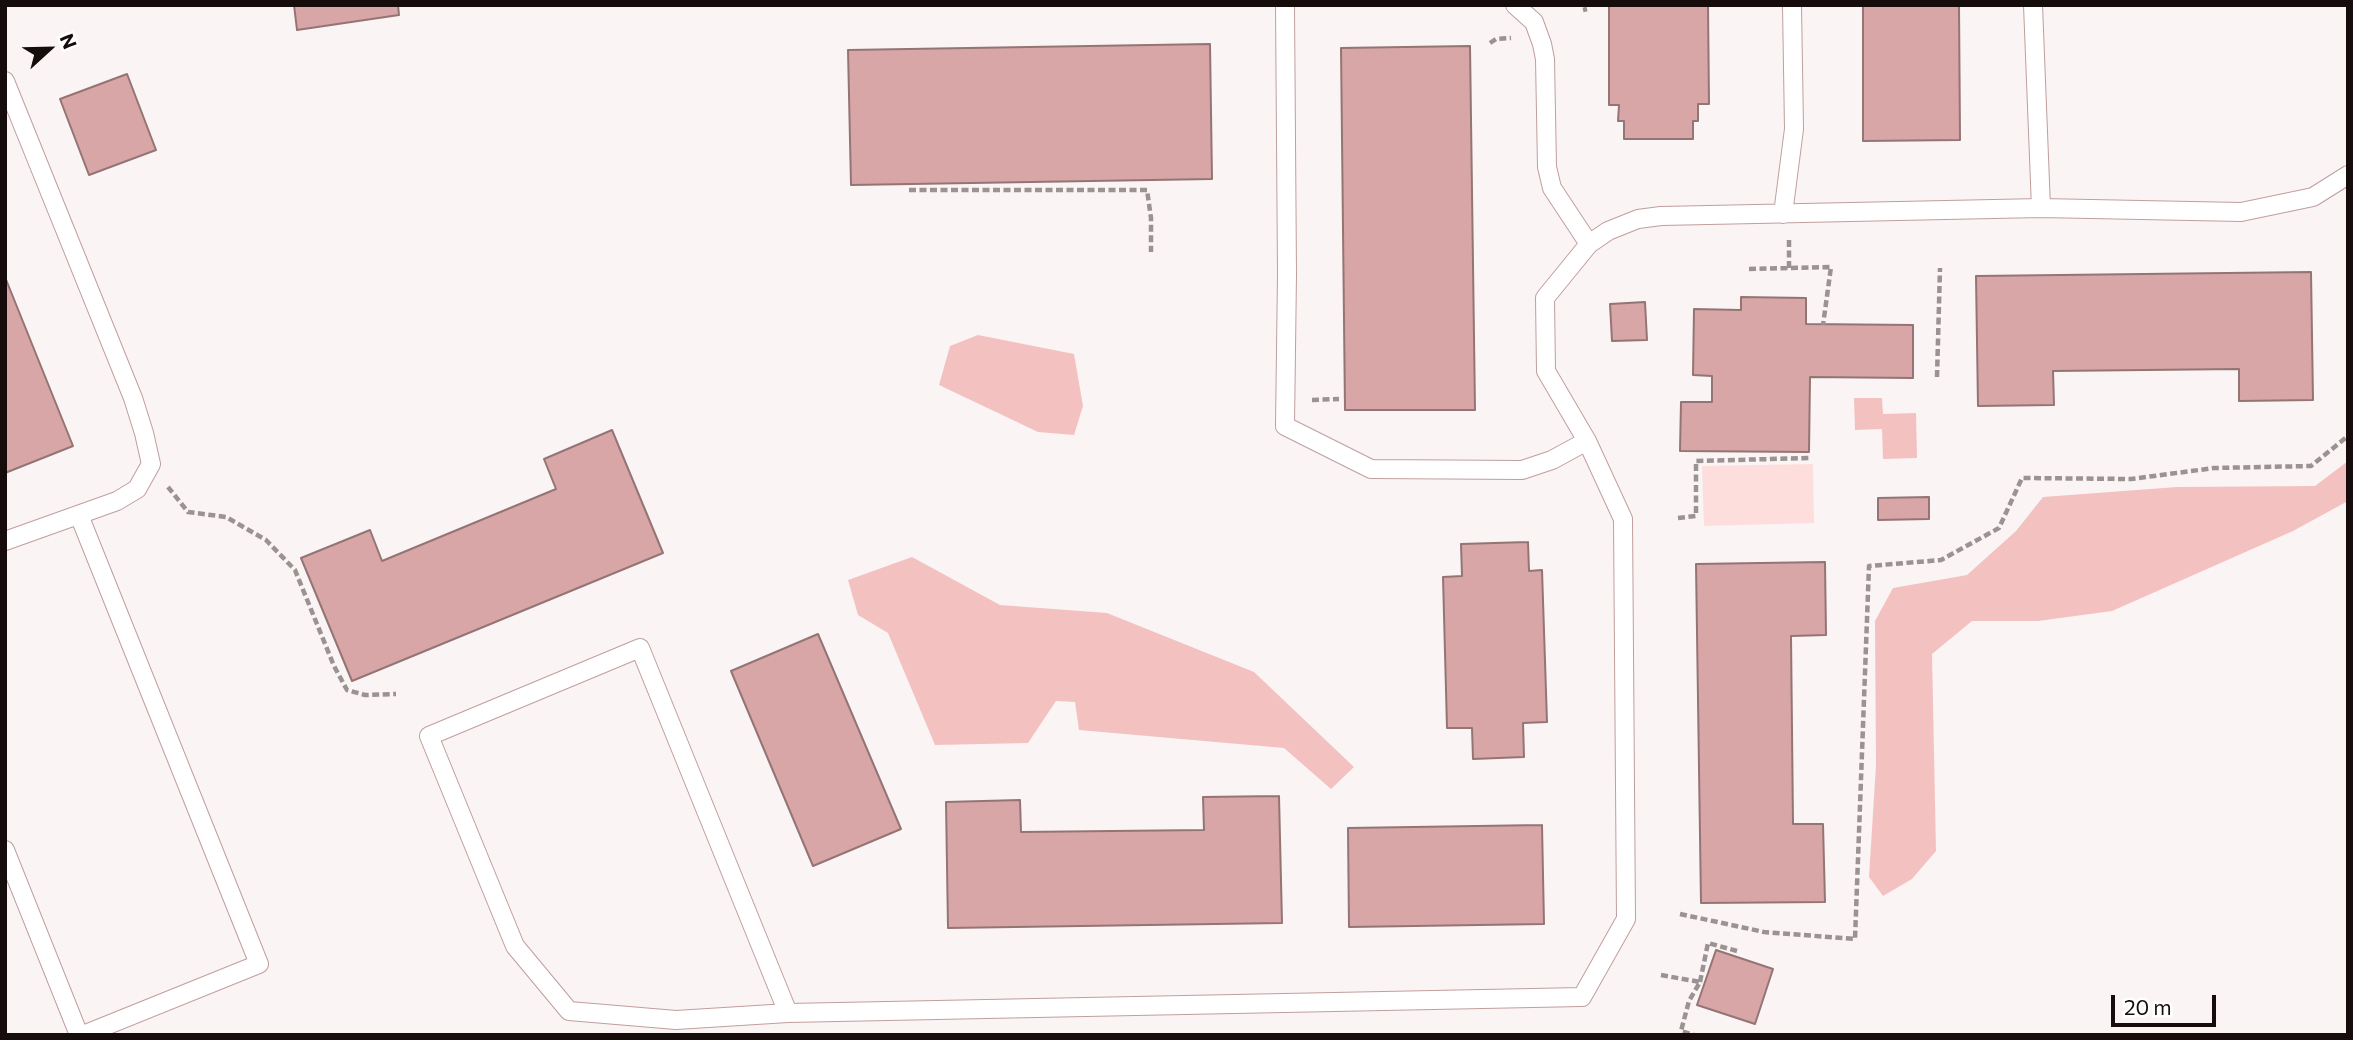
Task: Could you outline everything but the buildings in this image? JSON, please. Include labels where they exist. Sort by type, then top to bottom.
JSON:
[{"type":"lane","points":[[1285,5],[1285,426],[1371,469],[1522,470],[1552,460],[1587,441]]},
{"type":"lane","points":[[1515,5],[1534,22],[1542,44],[1545,59],[1547,167],[1552,188],[1589,244]]},
{"type":"lane","points":[[1783,214],[1794,129],[1792,5]]},
{"type":"lane","points":[[2033,5],[2041,208]]},
{"type":"lane","points":[[5,80],[133,398],[151,464],[137,489],[117,501],[5,541]]},
{"type":"lane","points":[[788,1013],[640,648],[429,736],[515,946],[569,1011],[676,1020],[788,1013],[1582,997],[1626,919],[1623,519],[1587,441],[1546,371],[1545,299],[1589,244],[1608,231],[1638,219],[1661,216],[2041,208],[2241,212],[2312,197],[2348,175]]},
{"type":"lane","points":[[5,850],[9,871],[81,1035],[259,964],[79,515]]},
{"type":"path","points":[[1490,43],[1496,39],[1516,38]]},
{"type":"path","points":[[909,190],[1147,190],[1151,218],[1151,252]]},
{"type":"path","points":[[1789,240],[1789,268]]},
{"type":"path","points":[[1749,269],[1831,267],[1823,325]]},
{"type":"path","points":[[1937,377],[1940,268]]},
{"type":"path","points":[[1680,914],[1765,932],[1855,939],[1870,566],[1941,560],[2000,528],[2022,478],[2132,479],[2214,468],[2311,466],[2348,436]]},
{"type":"path","points":[[1678,518],[1696,516],[1696,461],[1810,458]]},
{"type":"path","points":[[151,464],[188,512],[226,517],[266,540],[295,570],[347,691],[365,695],[396,694]]},
{"type":"path","points":[[1694,1035],[1681,1031],[1689,1001],[1700,982],[1708,943],[1737,951]]},
{"type":"path","points":[[1661,975],[1700,982]]},
{"type":"shaded area","points":[[978,335],[1074,354],[1083,406],[1074,435],[1038,432],[939,385],[950,346]]},
{"type":"shaded area","points":[[1854,398],[1882,398],[1883,414],[1916,413],[1917,458],[1883,459],[1882,429],[1855,430]]},
{"type":"shaded area","points":[[2348,461],[2348,501],[2293,531],[2112,611],[2038,621],[1972,621],[1932,654],[1936,851],[1912,879],[1883,896],[1869,877],[1876,765],[1875,621],[1893,588],[1967,575],[2016,531],[2043,497],[2177,487],[2315,486]]},
{"type":"shaded area","points":[[1813,464],[1814,523],[1704,526],[1702,466]]},
{"type":"shaded area","points":[[912,557],[1000,605],[1107,613],[1254,672],[1354,767],[1331,789],[1284,748],[1079,730],[1075,702],[1056,701],[1028,743],[935,745],[888,633],[858,615],[848,580]]}]
